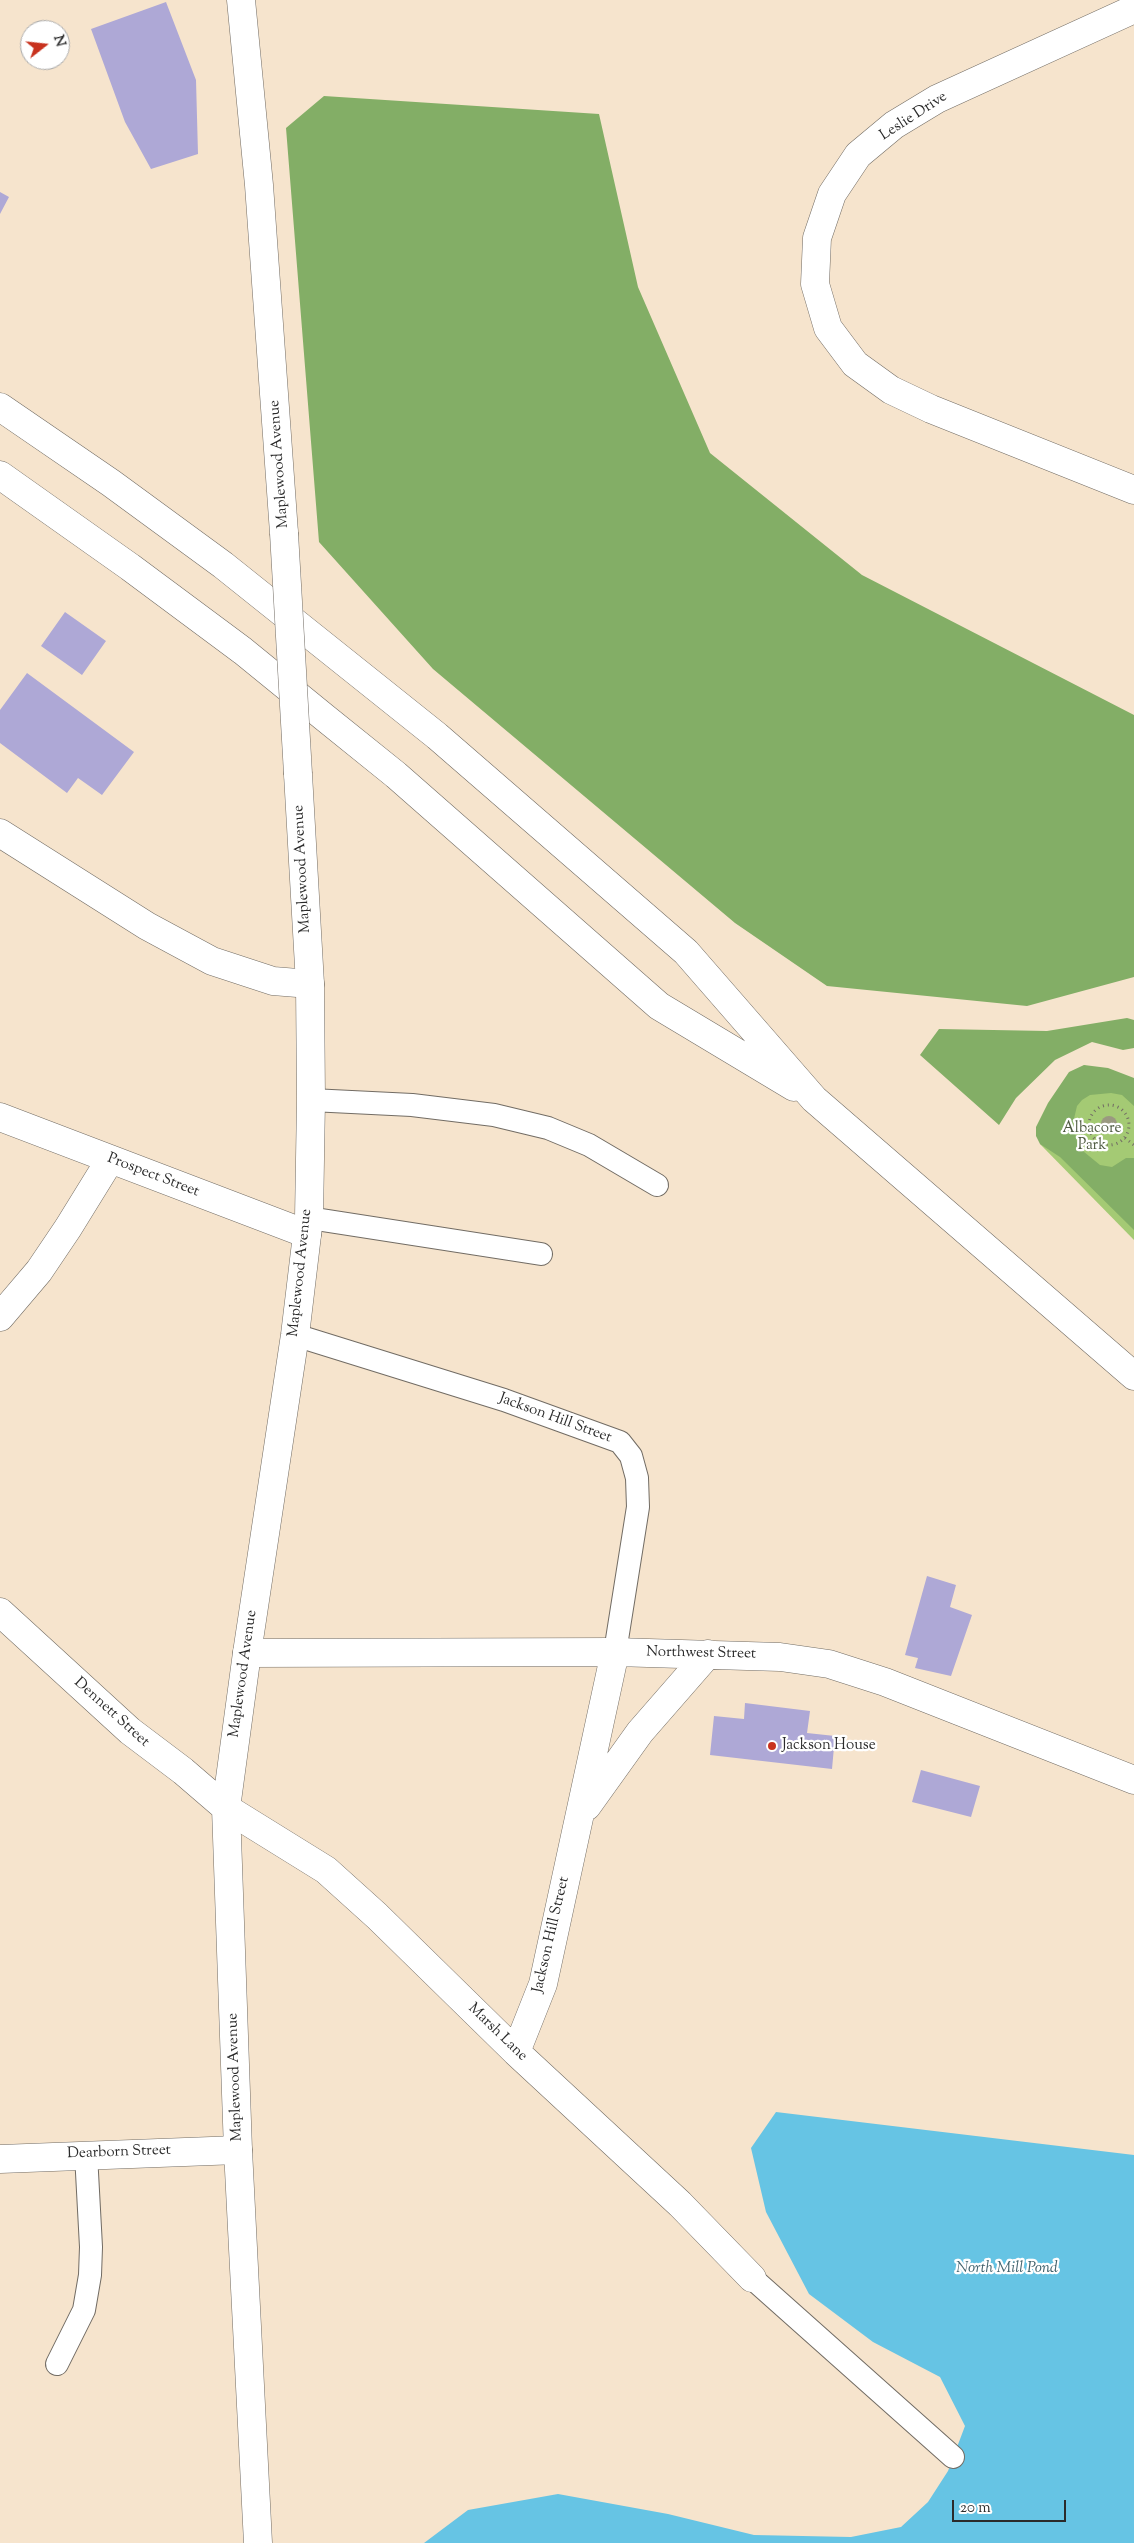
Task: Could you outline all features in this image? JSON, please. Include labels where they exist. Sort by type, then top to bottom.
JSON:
[{"type":"street","name":"Maplewood Avenue","points":[[241,0],[259,185],[284,533],[310,984],[311,1100],[308,1226],[295,1335],[247,1653],[226,1808],[238,2150],[258,2543]]},
{"type":"street","name":"Leslie Drive","points":[[1134,9],[937,99],[894,125],[858,155],[832,194],[817,238],[815,284],[828,328],[855,364],[891,390],[939,413],[1134,490]]},
{"type":"street","points":[[0,407],[111,483],[223,565],[437,736],[686,952],[814,1100],[1134,1376]]},
{"type":"street","points":[[0,475],[161,590],[317,711],[396,775],[659,1006],[814,1100]]},
{"type":"street","points":[[0,833],[146,926],[212,961],[273,981],[310,984]]},
{"type":"street","name":"Prospect Street","points":[[0,1117],[110,1160],[308,1226]]},
{"type":"street","points":[[0,1317],[39,1271],[110,1160]]},
{"type":"street","name":"Dennett Street","points":[[0,1612],[130,1731],[183,1771],[226,1808]]},
{"type":"street","name":"Northwest Street","points":[[247,1653],[615,1652],[780,1657],[829,1664],[885,1682],[1134,1780]]},
{"type":"street","name":"Jackson Hill Street","points":[[516,2052],[544,1984],[615,1652]]},
{"type":"street","name":"Jackson Hill Street","points":[[580,1816],[640,1732],[708,1654]]},
{"type":"street","name":"Marsh Lane","points":[[226,1808],[326,1870],[377,1916],[516,2052],[680,2204],[752,2278]]},
{"type":"street","name":"Dearborn Street","points":[[0,2159],[86,2154],[238,2150]]},
{"type":"lane","points":[[311,1100],[412,1105],[494,1115],[548,1128],[588,1146],[657,1186]]},
{"type":"lane","points":[[308,1226],[542,1254]]},
{"type":"lane","name":"Jackson Hill Street","points":[[295,1335],[504,1400],[620,1442],[631,1456],[637,1478],[638,1507],[615,1652]]},
{"type":"lane","points":[[57,2364],[84,2310],[90,2275],[91,2247],[86,2154]]},
{"type":"lane","points":[[752,2278],[953,2457]]},
{"type":"path","points":[[1108,1104],[1121,1108],[1128,1119],[1128,1132],[1125,1138],[1114,1145],[1100,1143],[1091,1133],[1089,1127],[1092,1114],[1108,1104]]},
{"type":"path","points":[[1125,1138],[1134,1144]]},
{"type":"green space","points":[[324,96],[599,114],[638,287],[710,453],[862,575],[1134,715],[1134,977],[1027,1006],[827,986],[735,923],[433,669],[319,542],[286,128]]},
{"type":"green space","points":[[1127,1018],[1134,1020],[1134,1048],[1123,1050],[1092,1042],[1055,1060],[1016,1098],[999,1125],[920,1055],[939,1029],[1047,1031]]},
{"type":"green space","name":"Albacore Park","points":[[1084,1065],[1134,1089],[1134,1240],[1040,1144]]},
{"type":"green space","points":[[1084,1065],[1108,1068],[1134,1078],[1134,1106],[1122,1095],[1111,1093],[1090,1095],[1077,1106],[1073,1123],[1078,1147],[1100,1165],[1112,1167],[1126,1158],[1134,1158],[1134,1230],[1060,1157],[1040,1144],[1036,1136],[1036,1127],[1048,1103],[1069,1072]]},
{"type":"water","name":"North Mill Pond","points":[[776,2112],[1134,2155],[1134,2543],[424,2543],[468,2510],[558,2494],[668,2514],[754,2535],[851,2537],[901,2527],[928,2502],[948,2471],[965,2426],[940,2377],[873,2342],[809,2294],[766,2212],[751,2148]]},
{"type":"building","points":[[166,2],[196,80],[198,154],[151,169],[125,122],[91,29]]},
{"type":"building","points":[[0,192],[9,197],[0,214]]},
{"type":"building","points":[[65,612],[106,641],[82,675],[41,646]]},
{"type":"building","points":[[27,673],[134,752],[102,795],[78,778],[67,793],[0,743],[0,710]]},
{"type":"building","points":[[927,1576],[956,1585],[950,1607],[972,1615],[951,1676],[915,1668],[918,1658],[905,1655]]},
{"type":"building","name":"Jackson House","points":[[745,1703],[810,1711],[807,1733],[835,1736],[832,1769],[710,1755],[714,1716],[744,1719]]},
{"type":"building","points":[[921,1770],[980,1786],[971,1817],[912,1802]]},
{"type":"place","name":"Jackson House","points":[[772,1746]]}]
